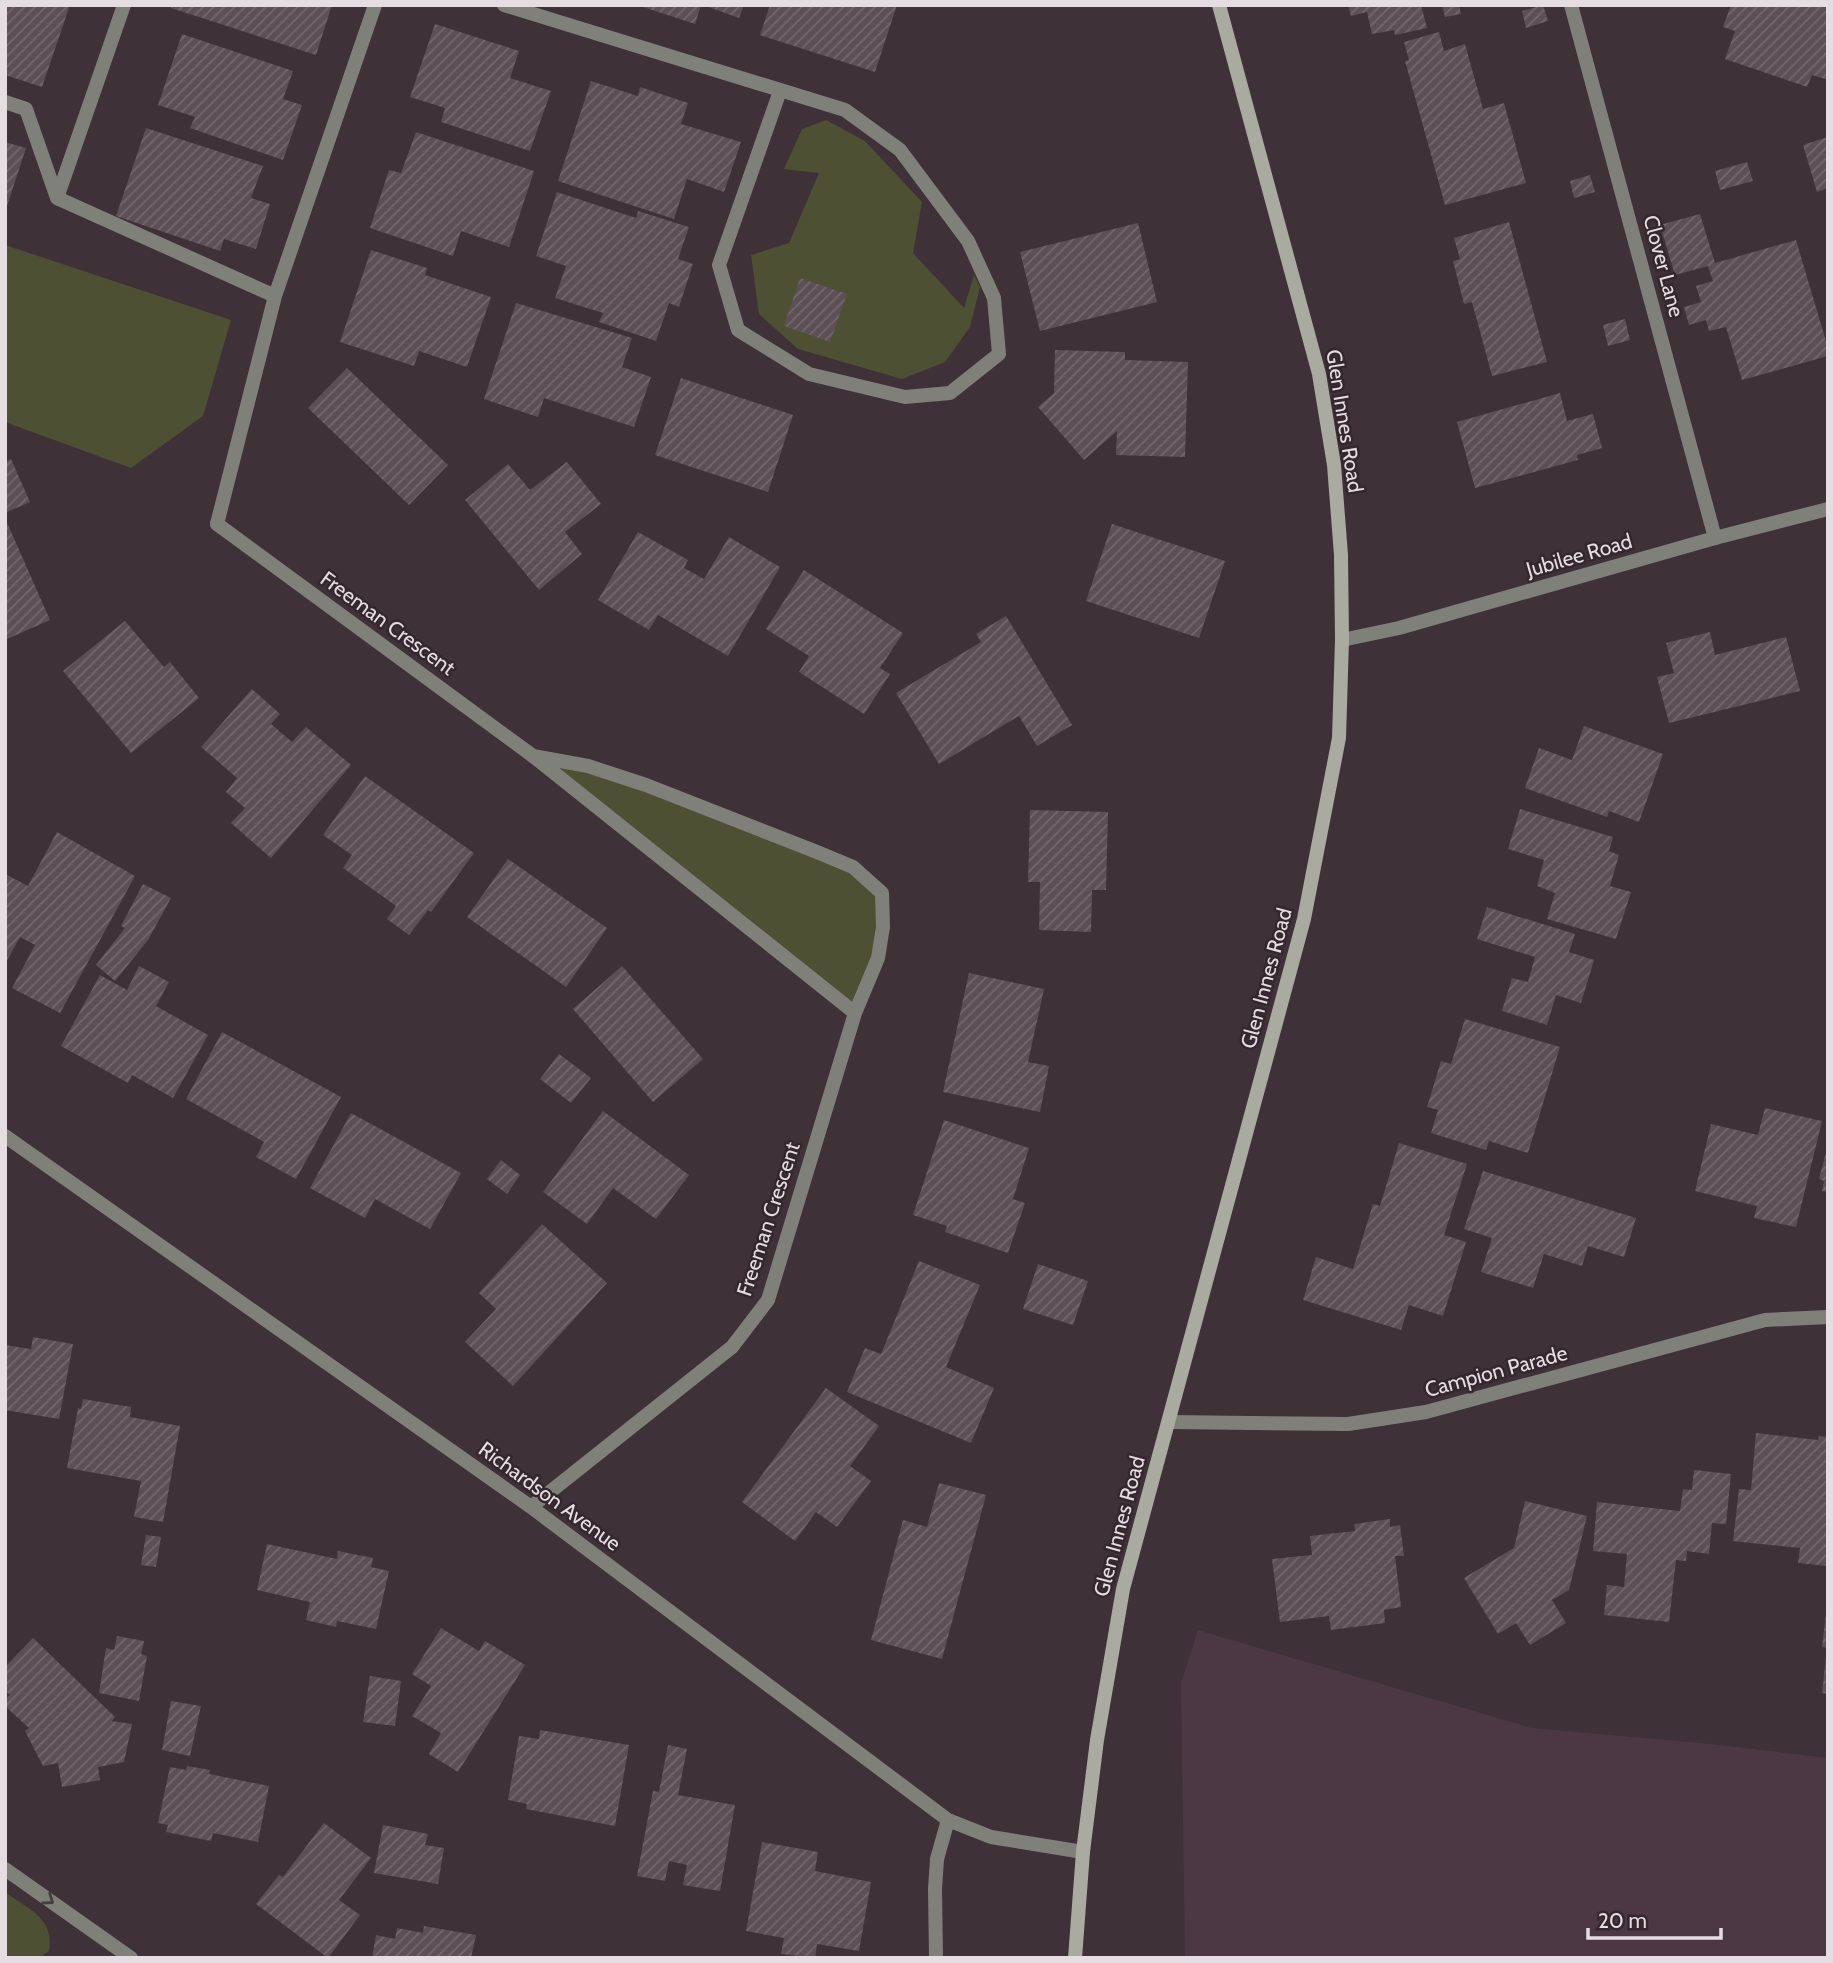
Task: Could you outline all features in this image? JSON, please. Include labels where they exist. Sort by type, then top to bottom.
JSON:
[{"type":"main road","name":"Glen Innes Road","points":[[1075,1958],[1083,1852],[1097,1740],[1123,1588],[1304,919],[1339,738],[1341,555],[1334,465],[1319,374],[1219,5]]},
{"type":"street","points":[[57,198],[124,5]]},
{"type":"street","points":[[5,102],[26,109],[57,198],[275,296],[374,5]]},
{"type":"street","points":[[504,5],[845,110],[900,150],[968,241],[994,298],[999,354],[950,393],[905,397],[809,374],[738,330],[719,265],[780,91]]},
{"type":"street","name":"Clover Lane","points":[[1571,5],[1715,538]]},
{"type":"street","name":"Freeman Crescent","points":[[275,296],[218,524],[533,756],[855,1013]]},
{"type":"street","name":"Jubilee Road","points":[[1342,640],[1399,628],[1715,538],[1828,509]]},
{"type":"street","name":"Freeman Crescent","points":[[531,1507],[732,1348],[768,1300],[855,1013],[878,958],[883,927],[882,893],[853,867],[646,785],[588,766],[533,756]]},
{"type":"street","name":"Richardson Avenue","points":[[5,1136],[531,1507],[948,1821],[991,1837],[1083,1852]]},
{"type":"street","name":"Campion Parade","points":[[1169,1422],[1348,1424],[1426,1412],[1765,1320],[1828,1317]]},
{"type":"street","points":[[936,1958],[935,1879],[937,1859],[948,1821]]},
{"type":"street","points":[[5,1869],[131,1958]]},
{"type":"shaded area","points":[[1198,1630],[1532,1728],[1711,1744],[1828,1758],[1828,1958],[1185,1958],[1181,1683]]},
{"type":"green space","points":[[826,120],[865,141],[922,202],[913,253],[964,308],[974,275],[980,287],[970,327],[945,362],[902,379],[798,349],[759,314],[751,255],[789,243],[819,173],[784,169],[802,129]]},
{"type":"green space","points":[[5,245],[231,320],[203,416],[131,468],[5,422]]},
{"type":"green space","points":[[533,756],[588,766],[817,852],[882,893],[883,927],[855,1013]]},
{"type":"green space","points":[[5,1892],[31,1909],[44,1922],[50,1940],[49,1951],[39,1958],[5,1958]]},
{"type":"building","points":[[5,5],[70,5],[42,87],[5,75]]},
{"type":"building","points":[[172,5],[332,5],[316,55],[171,8]]},
{"type":"building","points":[[637,5],[701,5],[695,24]]},
{"type":"building","points":[[703,5],[744,5],[739,18]]},
{"type":"building","points":[[770,5],[897,5],[875,72],[760,35]]},
{"type":"building","points":[[1348,5],[1421,5],[1427,28],[1395,35],[1394,30],[1372,34],[1367,12],[1351,16]]},
{"type":"building","points":[[1442,5],[1459,5],[1461,14],[1445,17]]},
{"type":"building","points":[[1543,5],[1548,21],[1526,28],[1522,11]]},
{"type":"building","points":[[1731,5],[1828,5],[1828,80],[1812,75],[1807,87],[1725,59],[1735,31],[1723,27]]},
{"type":"building","points":[[435,24],[519,51],[510,78],[551,91],[530,151],[441,122],[445,108],[410,97]]},
{"type":"building","points":[[1439,32],[1444,51],[1465,44],[1483,109],[1504,103],[1526,183],[1445,205],[1405,61],[1409,60],[1404,42]]},
{"type":"building","points":[[182,34],[293,71],[283,99],[302,105],[283,160],[190,128],[195,117],[158,105]]},
{"type":"building","points":[[591,81],[638,96],[640,87],[688,103],[681,124],[741,142],[724,192],[687,179],[674,219],[558,181]]},
{"type":"building","points":[[146,128],[263,166],[251,198],[270,204],[256,249],[224,239],[220,251],[116,216]]},
{"type":"building","points":[[416,132],[534,171],[509,247],[461,231],[453,256],[370,228],[389,170],[401,173]]},
{"type":"building","points":[[1828,137],[1828,188],[1817,192],[1803,145]]},
{"type":"building","points":[[5,142],[26,148],[6,209],[5,209]]},
{"type":"building","points":[[1747,162],[1753,181],[1720,190],[1715,171]]},
{"type":"building","points":[[1590,175],[1595,192],[1574,198],[1570,181]]},
{"type":"building","points":[[557,192],[636,218],[638,211],[689,227],[678,259],[693,264],[679,307],[669,303],[656,341],[599,322],[603,313],[555,298],[566,266],[536,256]]},
{"type":"building","points":[[1700,214],[1715,263],[1796,240],[1828,348],[1828,356],[1742,380],[1726,327],[1709,331],[1706,320],[1689,325],[1684,307],[1701,302],[1696,286],[1713,281],[1708,266],[1675,275],[1660,225]]},
{"type":"building","points":[[1509,222],[1547,362],[1492,376],[1472,302],[1464,304],[1453,261],[1460,259],[1454,238]]},
{"type":"building","points":[[1138,223],[1157,302],[1040,331],[1020,252]]},
{"type":"building","points":[[371,250],[427,268],[425,275],[491,297],[467,367],[419,351],[414,366],[340,342]]},
{"type":"building","points":[[800,278],[847,294],[830,342],[784,326]]},
{"type":"building","points":[[516,303],[632,338],[622,367],[651,377],[634,427],[544,398],[538,417],[484,399]]},
{"type":"building","points":[[1625,319],[1630,340],[1608,346],[1603,325]]},
{"type":"building","points":[[1055,350],[1125,352],[1125,360],[1188,362],[1185,457],[1116,455],[1117,431],[1084,460],[1038,407],[1054,393]]},
{"type":"building","points":[[347,368],[448,465],[409,505],[308,408]]},
{"type":"building","points":[[681,378],[793,415],[768,492],[655,455]]},
{"type":"building","points":[[1560,393],[1567,421],[1593,414],[1602,448],[1577,455],[1578,460],[1475,488],[1457,422]]},
{"type":"building","points":[[11,459],[30,502],[5,513],[5,462]]},
{"type":"building","points":[[567,462],[601,504],[565,532],[582,554],[539,590],[465,500],[508,464],[530,490]]},
{"type":"building","points":[[5,518],[50,620],[5,640]]},
{"type":"building","points":[[1112,524],[1225,561],[1199,638],[1086,601]]},
{"type":"building","points":[[638,532],[688,560],[684,568],[704,579],[729,537],[780,567],[728,656],[658,615],[649,630],[598,600]]},
{"type":"building","points":[[804,570],[903,633],[880,668],[890,674],[864,714],[799,672],[809,656],[766,629]]},
{"type":"building","points":[[1006,616],[1072,725],[1037,746],[1019,716],[939,764],[896,693],[981,642],[976,634]]},
{"type":"building","points":[[125,621],[164,667],[170,662],[199,698],[131,753],[63,671]]},
{"type":"building","points":[[1710,632],[1715,655],[1786,637],[1800,691],[1669,723],[1657,677],[1674,673],[1666,643]]},
{"type":"building","points":[[252,689],[280,714],[271,724],[292,742],[306,727],[351,765],[271,858],[231,823],[245,808],[226,792],[237,778],[201,747]]},
{"type":"building","points":[[1584,726],[1663,754],[1639,822],[1609,811],[1607,817],[1525,788],[1539,748],[1572,760]]},
{"type":"building","points":[[365,776],[474,853],[431,912],[428,910],[409,935],[387,919],[396,906],[343,868],[352,855],[323,835]]},
{"type":"building","points":[[1520,809],[1613,837],[1609,851],[1619,855],[1610,886],[1631,892],[1616,939],[1547,919],[1555,893],[1537,886],[1544,860],[1508,849]]},
{"type":"building","points":[[1030,810],[1108,812],[1106,890],[1092,890],[1091,932],[1039,930],[1040,882],[1028,882]]},
{"type":"building","points":[[57,832],[135,876],[60,1013],[12,988],[35,945],[20,937],[5,964],[5,874],[28,886]]},
{"type":"building","points":[[508,859],[607,928],[566,987],[467,917]]},
{"type":"building","points":[[143,884],[171,898],[148,940],[115,981],[96,965],[125,928],[121,926]]},
{"type":"building","points":[[1487,907],[1575,934],[1569,952],[1594,960],[1581,1003],[1556,995],[1547,1025],[1502,1011],[1512,978],[1528,982],[1535,957],[1477,939]]},
{"type":"building","points":[[139,966],[169,982],[156,1006],[208,1035],[173,1098],[132,1075],[128,1083],[61,1046],[100,975],[127,990]]},
{"type":"building","points":[[622,966],[703,1059],[653,1102],[573,1009]]},
{"type":"building","points":[[969,973],[1044,989],[1028,1062],[1049,1066],[1040,1112],[943,1092]]},
{"type":"building","points":[[1465,1019],[1560,1047],[1528,1153],[1489,1141],[1486,1150],[1431,1133],[1438,1110],[1427,1107],[1441,1061],[1451,1064]]},
{"type":"building","points":[[222,1032],[341,1097],[296,1179],[256,1157],[264,1142],[186,1099]]},
{"type":"building","points":[[559,1054],[591,1078],[571,1103],[540,1079]]},
{"type":"building","points":[[1765,1108],[1822,1121],[1796,1227],[1754,1218],[1757,1206],[1695,1191],[1711,1124],[1758,1135]]},
{"type":"building","points":[[603,1111],[689,1175],[656,1219],[613,1188],[587,1224],[543,1192]]},
{"type":"building","points":[[351,1113],[461,1173],[430,1229],[375,1199],[365,1218],[310,1188]]},
{"type":"building","points":[[944,1120],[1029,1148],[1013,1199],[1025,1203],[1008,1253],[945,1232],[947,1226],[913,1215]]},
{"type":"building","points":[[1399,1143],[1467,1164],[1444,1235],[1466,1242],[1443,1316],[1409,1305],[1401,1330],[1303,1300],[1316,1257],[1353,1269],[1373,1204],[1380,1206]]},
{"type":"building","points":[[1827,1149],[1828,1192],[1822,1191],[1824,1181],[1819,1179]]},
{"type":"building","points":[[501,1160],[520,1175],[507,1194],[487,1179]]},
{"type":"building","points":[[1483,1171],[1636,1218],[1624,1257],[1588,1246],[1582,1266],[1544,1254],[1533,1288],[1481,1272],[1492,1238],[1464,1229]]},
{"type":"building","points":[[542,1224],[607,1283],[513,1386],[465,1342],[496,1309],[479,1293]]},
{"type":"building","points":[[919,1261],[980,1285],[946,1367],[994,1388],[971,1443],[847,1392],[865,1348],[881,1354]]},
{"type":"building","points":[[1038,1264],[1088,1281],[1073,1325],[1023,1309]]},
{"type":"building","points":[[33,1337],[73,1344],[59,1419],[5,1410],[5,1345],[31,1349]]},
{"type":"building","points":[[826,1388],[879,1426],[850,1466],[871,1481],[837,1527],[816,1512],[795,1541],[742,1502]]},
{"type":"building","points":[[83,1399],[131,1407],[130,1417],[180,1426],[163,1522],[134,1517],[141,1481],[67,1468],[78,1408],[81,1409]]},
{"type":"building","points":[[1756,1433],[1818,1440],[1819,1436],[1828,1437],[1828,1566],[1798,1563],[1800,1548],[1733,1541],[1739,1489],[1751,1490]]},
{"type":"building","points":[[1694,1470],[1731,1474],[1726,1524],[1712,1523],[1709,1554],[1687,1551],[1686,1561],[1676,1560],[1669,1622],[1604,1615],[1607,1585],[1624,1587],[1627,1554],[1593,1551],[1597,1502],[1680,1511],[1683,1489],[1692,1490]]},
{"type":"building","points":[[939,1483],[986,1495],[942,1659],[871,1640],[903,1520],[927,1527]]},
{"type":"building","points":[[1525,1501],[1587,1516],[1569,1590],[1552,1600],[1566,1623],[1530,1645],[1516,1623],[1498,1634],[1464,1578],[1514,1548]]},
{"type":"building","points":[[1390,1519],[1390,1527],[1400,1525],[1404,1556],[1395,1556],[1401,1607],[1384,1610],[1385,1623],[1331,1630],[1329,1616],[1280,1622],[1272,1559],[1312,1555],[1310,1536],[1355,1531],[1354,1524]]},
{"type":"building","points":[[146,1535],[161,1537],[156,1567],[141,1565]]},
{"type":"building","points":[[267,1544],[337,1559],[338,1551],[373,1558],[371,1567],[389,1571],[376,1629],[337,1621],[336,1627],[306,1620],[310,1602],[257,1590]]},
{"type":"building","points":[[1828,1614],[1828,1648],[1822,1647]]},
{"type":"building","points":[[441,1628],[479,1651],[485,1641],[525,1665],[458,1772],[429,1754],[441,1733],[412,1716],[431,1686],[412,1674]]},
{"type":"building","points":[[117,1636],[144,1641],[141,1654],[147,1656],[139,1701],[99,1693],[106,1648],[114,1650]]},
{"type":"building","points":[[33,1638],[115,1717],[112,1721],[132,1724],[124,1762],[98,1767],[100,1780],[62,1787],[58,1763],[43,1766],[25,1731],[29,1728],[5,1706],[5,1699],[10,1695],[5,1691],[5,1667]]},
{"type":"building","points":[[1828,1657],[1828,1694],[1822,1693]]},
{"type":"building","points":[[370,1676],[401,1681],[395,1726],[363,1722]]},
{"type":"building","points":[[171,1701],[201,1706],[190,1756],[162,1750]]},
{"type":"building","points":[[540,1730],[629,1745],[615,1826],[526,1809],[527,1804],[508,1800],[519,1736],[539,1739]]},
{"type":"building","points":[[668,1745],[687,1749],[678,1795],[735,1805],[720,1891],[683,1885],[687,1865],[669,1861],[665,1881],[637,1876],[653,1791],[659,1792]]},
{"type":"building","points":[[187,1766],[210,1770],[209,1774],[269,1786],[258,1842],[213,1833],[211,1841],[166,1832],[168,1825],[158,1823],[170,1767],[186,1770]]},
{"type":"building","points":[[324,1823],[371,1858],[339,1900],[360,1915],[328,1958],[256,1904],[279,1875],[283,1877]]},
{"type":"building","points":[[383,1825],[428,1834],[425,1845],[444,1848],[438,1884],[374,1873]]},
{"type":"building","points":[[762,1842],[818,1852],[815,1871],[871,1882],[859,1951],[817,1944],[815,1958],[781,1954],[784,1938],[746,1931]]},
{"type":"building","points":[[424,1926],[476,1935],[471,1958],[372,1958],[376,1935],[395,1939],[397,1928],[423,1933]]}]
